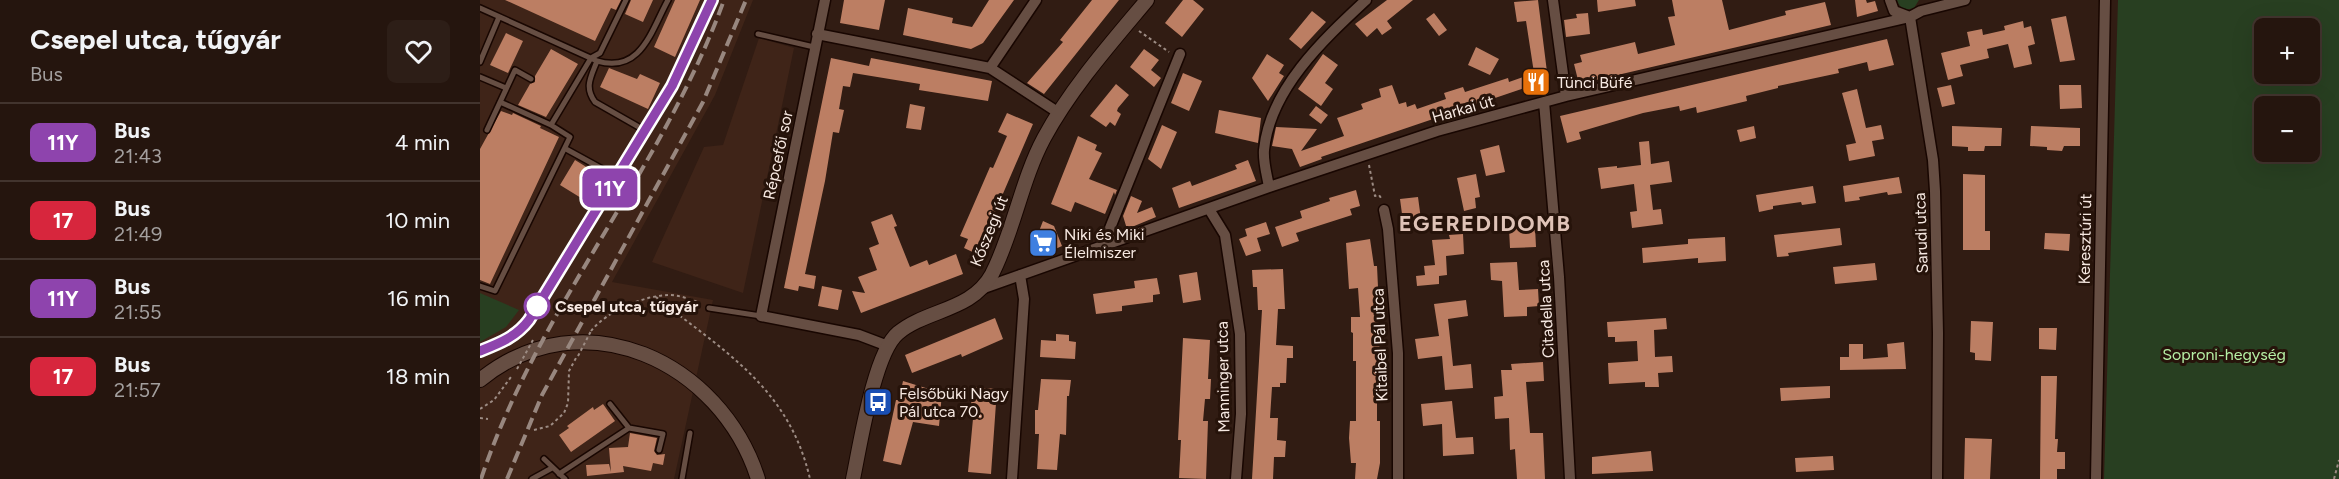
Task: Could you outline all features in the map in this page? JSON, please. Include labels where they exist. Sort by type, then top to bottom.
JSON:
[{"type":"main road","name":"Kőszegi út","points":[[888,346],[897,333],[965,301],[981,289],[997,261],[1043,139],[1059,113],[1147,0]]},
{"type":"main road","points":[[480,380],[519,356],[538,349],[560,345],[602,342],[640,351],[667,365],[708,396],[743,440],[758,479]]},
{"type":"main road","points":[[853,479],[877,373],[888,346]]},
{"type":"street","points":[[480,351],[509,339],[529,320],[677,77],[712,0]]},
{"type":"street","name":"Répcefői sor","points":[[760,316],[825,0]]},
{"type":"street","points":[[990,68],[1036,0]]},
{"type":"street","points":[[1269,187],[1264,153],[1268,125],[1281,99],[1302,66],[1336,28],[1366,0]]},
{"type":"street","points":[[1553,0],[1566,96]]},
{"type":"street","points":[[1890,0],[1894,10],[1910,17]]},
{"type":"street","points":[[1921,11],[1926,0]]},
{"type":"street","name":"Harkai út","points":[[981,289],[1269,187],[1437,131],[1566,96],[1910,17],[1921,11],[1965,0]]},
{"type":"street","name":"Keresztúri út","points":[[2096,479],[2105,0]]},
{"type":"street","name":"Sarudi utca","points":[[1910,17],[1933,160],[1935,191],[1938,333],[1937,479]]},
{"type":"street","points":[[817,34],[990,68],[1059,113]]},
{"type":"street","points":[[1108,243],[1110,228],[1180,56]]},
{"type":"street","name":"Citadella utca","points":[[1544,102],[1559,277],[1570,479]]},
{"type":"street","name":"Manninger utca","points":[[1209,209],[1225,235],[1240,334],[1241,414],[1236,479]]},
{"type":"street","name":"Kitaibel Pál utca","points":[[1384,210],[1388,229],[1398,353],[1398,479]]},
{"type":"street","points":[[1012,479],[1024,299],[1020,275]]},
{"type":"street","points":[[760,316],[859,335],[888,346]]},
{"type":"lane","points":[[551,125],[600,53],[626,0]]},
{"type":"lane","points":[[480,8],[594,60],[618,63],[636,56],[643,48],[668,0]]},
{"type":"lane","points":[[480,62],[499,17]]},
{"type":"lane","points":[[758,34],[814,47]]},
{"type":"lane","points":[[594,60],[588,84],[590,95],[595,102],[646,131]]},
{"type":"lane","points":[[487,130],[515,70],[531,79]]},
{"type":"lane","points":[[480,77],[506,88]]},
{"type":"lane","points":[[480,286],[495,291],[570,137],[551,125],[500,102]]},
{"type":"lane","points":[[566,149],[617,177]]},
{"type":"lane","points":[[709,308],[760,316]]},
{"type":"lane","points":[[610,404],[629,428],[663,434],[659,450]]},
{"type":"lane","points":[[559,474],[629,428]]},
{"type":"lane","points":[[681,479],[690,433]]},
{"type":"lane","points":[[544,459],[565,479]]},
{"type":"lane","points":[[532,479],[552,468]]},
{"type":"path","points":[[1128,23],[1180,56]]},
{"type":"path","points":[[1370,170],[1375,194]]},
{"type":"path","points":[[534,430],[550,426],[564,413],[568,403],[569,370],[591,331],[601,321],[622,309],[656,297],[671,295],[693,299],[709,308]]},
{"type":"path","points":[[656,297],[731,354],[758,379],[786,420],[810,479]]},
{"type":"path","points":[[517,369],[533,340]]},
{"type":"path","points":[[480,409],[494,400],[511,377]]},
{"type":"path","points":[[480,418],[489,419]]},
{"type":"path","points":[[2334,479],[2339,460]]},
{"type":"shaded area","points":[[480,0],[753,0],[715,95],[612,282],[713,300],[674,479],[480,479]]},
{"type":"shaded area","points":[[759,38],[794,48],[743,293],[652,262],[704,147],[723,145]]},
{"type":"green space","points":[[1897,0],[1919,0],[1914,8],[1908,9],[1901,7]]},
{"type":"green space","name":"Soproni-hegység","points":[[2118,0],[2339,0],[2339,479],[2104,479]]},
{"type":"green space","points":[[480,293],[519,310],[506,327],[480,342]]},
{"type":"building","points":[[505,0],[621,0],[616,10],[611,8],[595,41]]},
{"type":"building","points":[[631,0],[653,0],[643,22],[625,14]]},
{"type":"building","points":[[675,0],[700,0],[675,57],[654,47]]},
{"type":"building","points":[[844,0],[885,0],[879,30],[840,23]]},
{"type":"building","points":[[989,0],[1014,0],[983,43],[971,49],[903,35],[908,8],[953,18],[952,23],[972,27]]},
{"type":"building","points":[[1092,0],[1119,0],[1044,94],[1027,83],[1063,42],[1060,40]]},
{"type":"building","points":[[1183,0],[1193,0],[1204,9],[1182,37],[1165,23]]},
{"type":"building","points":[[1387,0],[1413,0],[1387,21],[1392,28],[1382,35],[1377,28],[1367,37],[1355,24]]},
{"type":"building","points":[[1538,0],[1548,80],[1321,157],[1322,159],[1300,167],[1292,149],[1272,146],[1276,127],[1317,129],[1301,151],[1344,136],[1337,118],[1363,109],[1361,104],[1381,97],[1379,89],[1392,85],[1399,104],[1406,102],[1407,107],[1415,104],[1417,109],[1446,99],[1444,93],[1463,87],[1465,92],[1508,78],[1509,82],[1534,73],[1526,21],[1517,22],[1514,2]]},
{"type":"building","points":[[1597,0],[1635,0],[1636,6],[1598,12]]},
{"type":"building","points":[[1672,0],[1722,0],[1729,30],[1786,15],[1785,11],[1825,2],[1831,25],[1579,84],[1574,64],[1582,62],[1580,55],[1635,42],[1638,54],[1675,45],[1668,17],[1675,16]]},
{"type":"building","points":[[1855,0],[1866,0],[1867,3],[1875,1],[1878,11],[1857,17]]},
{"type":"building","points":[[1312,11],[1326,22],[1301,49],[1289,39]]},
{"type":"building","points":[[1434,13],[1447,30],[1439,36],[1426,19]]},
{"type":"building","points":[[1588,13],[1590,34],[1566,37],[1564,20],[1577,18],[1576,14]]},
{"type":"building","points":[[2066,16],[2075,60],[2060,62],[2051,19]]},
{"type":"building","points":[[2023,21],[2024,28],[2031,26],[2035,44],[2028,46],[2032,64],[2014,68],[2008,44],[1987,49],[1989,58],[1960,65],[1963,76],[1948,80],[1941,53],[1970,46],[1967,32],[1982,29],[1983,35],[2005,30],[2004,26]]},
{"type":"building","points":[[506,33],[523,41],[508,73],[490,65]]},
{"type":"building","points":[[1887,39],[1894,65],[1869,71],[1867,62],[1838,69],[1839,73],[1778,86],[1778,88],[1746,96],[1747,101],[1697,113],[1696,107],[1680,111],[1679,106],[1643,113],[1579,132],[1581,139],[1567,143],[1560,116]]},
{"type":"building","points":[[1476,47],[1499,59],[1490,75],[1468,65]]},
{"type":"building","points":[[551,49],[578,64],[546,117],[518,105],[530,84],[535,82],[535,76]]},
{"type":"building","points":[[1144,49],[1159,60],[1151,70],[1161,78],[1154,87],[1130,67]]},
{"type":"building","points":[[1267,54],[1284,65],[1279,73],[1284,76],[1268,101],[1252,78]]},
{"type":"building","points":[[1323,54],[1338,65],[1325,83],[1333,89],[1321,106],[1298,89]]},
{"type":"building","points":[[831,58],[869,66],[871,58],[992,81],[988,101],[919,90],[920,84],[853,73],[850,87],[843,86],[839,109],[844,110],[839,133],[833,132],[805,274],[816,276],[814,289],[799,286],[798,291],[784,288]]},
{"type":"building","points":[[609,68],[637,79],[640,74],[660,83],[648,109],[600,87]]},
{"type":"building","points":[[1183,73],[1202,81],[1189,111],[1171,103]]},
{"type":"building","points":[[1116,84],[1129,95],[1118,108],[1117,111],[1121,114],[1115,126],[1110,122],[1106,127],[1090,116]]},
{"type":"building","points":[[1951,85],[1955,104],[1942,107],[1937,88]]},
{"type":"building","points":[[2059,85],[2081,85],[2082,108],[2060,109]]},
{"type":"building","points":[[1857,89],[1866,128],[1881,125],[1884,139],[1872,141],[1875,156],[1849,161],[1846,145],[1856,143],[1842,93]]},
{"type":"building","points":[[910,104],[925,107],[921,130],[906,128]]},
{"type":"building","points":[[1316,106],[1328,115],[1321,124],[1309,115]]},
{"type":"building","points":[[1219,110],[1261,118],[1258,143],[1215,133]]},
{"type":"building","points":[[501,111],[512,115],[513,113],[559,137],[490,284],[480,280],[480,149]]},
{"type":"building","points":[[1007,113],[1033,124],[977,254],[964,248],[968,239],[960,236],[990,167],[993,168],[1007,136],[998,132]]},
{"type":"building","points":[[1162,125],[1177,132],[1161,169],[1148,159]]},
{"type":"building","points":[[1754,126],[1756,138],[1740,142],[1737,130]]},
{"type":"building","points":[[1952,126],[2002,128],[2001,146],[1985,146],[1984,151],[1968,151],[1968,147],[1952,146]]},
{"type":"building","points":[[2031,126],[2080,128],[2080,146],[2064,146],[2062,151],[2030,146]]},
{"type":"building","points":[[1078,136],[1097,145],[1095,150],[1102,153],[1089,179],[1117,190],[1105,214],[1075,202],[1071,212],[1051,204]]},
{"type":"building","points":[[1649,141],[1651,164],[1669,161],[1672,182],[1650,185],[1653,210],[1661,209],[1663,224],[1632,228],[1630,212],[1637,211],[1634,184],[1601,189],[1598,168],[1641,165],[1639,142]]},
{"type":"building","points":[[1499,145],[1505,172],[1486,176],[1480,150]]},
{"type":"building","points":[[575,160],[601,176],[586,201],[560,185]]},
{"type":"building","points":[[1248,160],[1256,181],[1179,208],[1172,188],[1190,181],[1192,186],[1237,169],[1235,165]]},
{"type":"building","points":[[1476,174],[1480,197],[1475,198],[1476,208],[1464,211],[1457,178]]},
{"type":"building","points":[[1963,174],[1985,175],[1985,231],[1990,231],[1990,250],[1963,250]]},
{"type":"building","points":[[1899,177],[1902,193],[1888,195],[1887,192],[1845,202],[1843,186]]},
{"type":"building","points":[[1813,186],[1816,203],[1802,205],[1801,202],[1773,206],[1773,209],[1759,212],[1756,195]]},
{"type":"building","points":[[1356,190],[1360,206],[1350,209],[1352,215],[1296,233],[1299,241],[1282,247],[1275,227],[1302,218],[1300,211],[1330,201],[1329,198]]},
{"type":"building","points":[[1131,196],[1142,201],[1137,213],[1152,207],[1156,217],[1127,229],[1123,216]]},
{"type":"building","points":[[1418,197],[1422,227],[1404,229],[1400,199]]},
{"type":"building","points":[[892,214],[897,226],[894,227],[910,267],[927,260],[929,265],[956,254],[963,274],[861,313],[852,291],[865,293],[858,277],[877,270],[869,248],[879,244],[871,222]]},
{"type":"building","points":[[1043,221],[1054,226],[1062,246],[1040,256],[1032,249]]},
{"type":"building","points":[[1266,222],[1270,234],[1257,238],[1261,251],[1246,256],[1239,239],[1247,236],[1245,229]]},
{"type":"building","points":[[1535,227],[1536,247],[1510,248],[1509,228]]},
{"type":"building","points":[[1840,228],[1842,245],[1788,253],[1789,256],[1777,257],[1774,235]]},
{"type":"building","points":[[2045,233],[2070,234],[2069,251],[2044,249]]},
{"type":"building","points":[[1463,234],[1464,254],[1446,256],[1447,275],[1439,276],[1439,284],[1417,286],[1416,276],[1425,275],[1424,266],[1435,265],[1432,240],[1450,239],[1449,235]]},
{"type":"building","points":[[1725,237],[1726,261],[1698,263],[1698,258],[1643,263],[1642,248],[1688,244],[1688,239]]},
{"type":"building","points":[[1370,239],[1374,266],[1377,266],[1378,287],[1380,386],[1377,386],[1377,421],[1380,421],[1380,463],[1377,479],[1355,479],[1356,463],[1351,463],[1349,438],[1350,421],[1356,421],[1356,361],[1353,361],[1351,317],[1360,317],[1358,288],[1349,289],[1346,243]]},
{"type":"building","points":[[1517,262],[1519,290],[1538,289],[1539,306],[1527,307],[1527,316],[1504,317],[1502,281],[1491,280],[1490,263]]},
{"type":"building","points":[[1875,263],[1877,280],[1835,284],[1833,267]]},
{"type":"building","points":[[1283,269],[1285,309],[1278,309],[1276,345],[1293,346],[1293,358],[1287,358],[1286,383],[1280,383],[1280,387],[1272,387],[1270,418],[1278,418],[1277,440],[1286,441],[1285,457],[1274,457],[1273,479],[1252,479],[1262,310],[1258,310],[1257,287],[1253,287],[1252,270]]},
{"type":"building","points":[[1197,272],[1201,300],[1183,303],[1179,275]]},
{"type":"building","points":[[1157,278],[1160,294],[1153,295],[1153,302],[1122,306],[1122,311],[1096,314],[1093,294],[1135,288],[1134,281]]},
{"type":"building","points":[[822,286],[842,290],[838,310],[818,306]]},
{"type":"building","points":[[1466,300],[1468,316],[1448,319],[1453,366],[1471,364],[1473,388],[1445,390],[1442,356],[1418,359],[1415,339],[1439,336],[1434,304]]},
{"type":"building","points":[[995,318],[1003,339],[962,357],[961,354],[912,373],[905,355]]},
{"type":"building","points":[[1666,318],[1667,329],[1654,330],[1655,357],[1672,356],[1673,372],[1658,373],[1659,387],[1645,387],[1645,382],[1609,384],[1608,363],[1638,361],[1637,341],[1615,342],[1615,337],[1608,337],[1607,322]]},
{"type":"building","points":[[1971,321],[1993,322],[1991,361],[1975,360],[1975,353],[1970,352]]},
{"type":"building","points":[[2039,328],[2057,328],[2056,350],[2039,349]]},
{"type":"building","points":[[1056,334],[1069,335],[1069,341],[1076,342],[1075,359],[1040,357],[1041,340],[1056,341]]},
{"type":"building","points":[[1183,338],[1210,340],[1208,379],[1211,379],[1210,399],[1205,399],[1203,421],[1208,421],[1206,479],[1179,478],[1181,440],[1178,440]]},
{"type":"building","points":[[1904,342],[1906,369],[1840,370],[1840,357],[1849,357],[1849,344],[1863,344],[1863,359],[1888,357],[1887,344]]},
{"type":"building","points":[[1543,362],[1544,381],[1526,382],[1530,433],[1543,433],[1545,479],[1517,479],[1515,449],[1510,450],[1509,418],[1495,419],[1494,397],[1503,396],[1501,370],[1512,370],[1511,364]]},
{"type":"building","points":[[2041,376],[2057,376],[2055,439],[2058,439],[2057,452],[2065,452],[2065,469],[2057,469],[2057,479],[2040,479]]},
{"type":"building","points":[[1041,379],[1071,380],[1069,396],[1067,396],[1066,435],[1060,434],[1057,470],[1037,469],[1039,434],[1035,434],[1035,410],[1038,410]]},
{"type":"building","points":[[903,381],[942,393],[939,426],[913,422],[901,465],[883,461],[896,400],[899,400]]},
{"type":"building","points":[[1830,386],[1830,398],[1781,401],[1780,388]]},
{"type":"building","points":[[972,387],[997,389],[991,474],[968,472],[974,408],[971,408]]},
{"type":"building","points":[[1452,401],[1456,438],[1473,437],[1474,454],[1443,456],[1442,424],[1423,426],[1421,404]]},
{"type":"building","points":[[603,404],[615,421],[571,452],[559,435],[569,428],[567,426],[593,407],[594,410]]},
{"type":"building","points":[[630,433],[657,438],[654,451],[657,455],[665,454],[663,465],[653,463],[651,471],[623,466],[624,472],[587,476],[586,465],[609,464],[611,472],[609,448],[628,447]]},
{"type":"building","points":[[1965,438],[1992,439],[1990,479],[1964,479]]},
{"type":"building","points":[[1651,451],[1653,471],[1592,474],[1592,457]]},
{"type":"building","points":[[1833,456],[1834,470],[1796,472],[1795,458]]},
{"type":"railway","points":[[481,479],[505,416],[534,356],[668,122],[698,62],[724,0]]},
{"type":"railway","points":[[507,479],[542,395],[703,102],[746,0]]},
{"type":"bus line","name":"11Y","points":[[480,351],[509,339],[529,320],[672,86],[712,0]]},
{"type":"place","name":"Tünci Büfé","points":[[1536,82]]},
{"type":"place","name":"Niki és Miki Élelmiszer","points":[[1043,243]]},
{"type":"place","name":"Csepel utca, tűgyár","points":[[537,306]]},
{"type":"place","name":"Felsőbüki Nagy Pál utca 70.","points":[[878,402]]},
{"type":"district","name":"EGEREDIDOMB","points":[[1485,223]]}]
